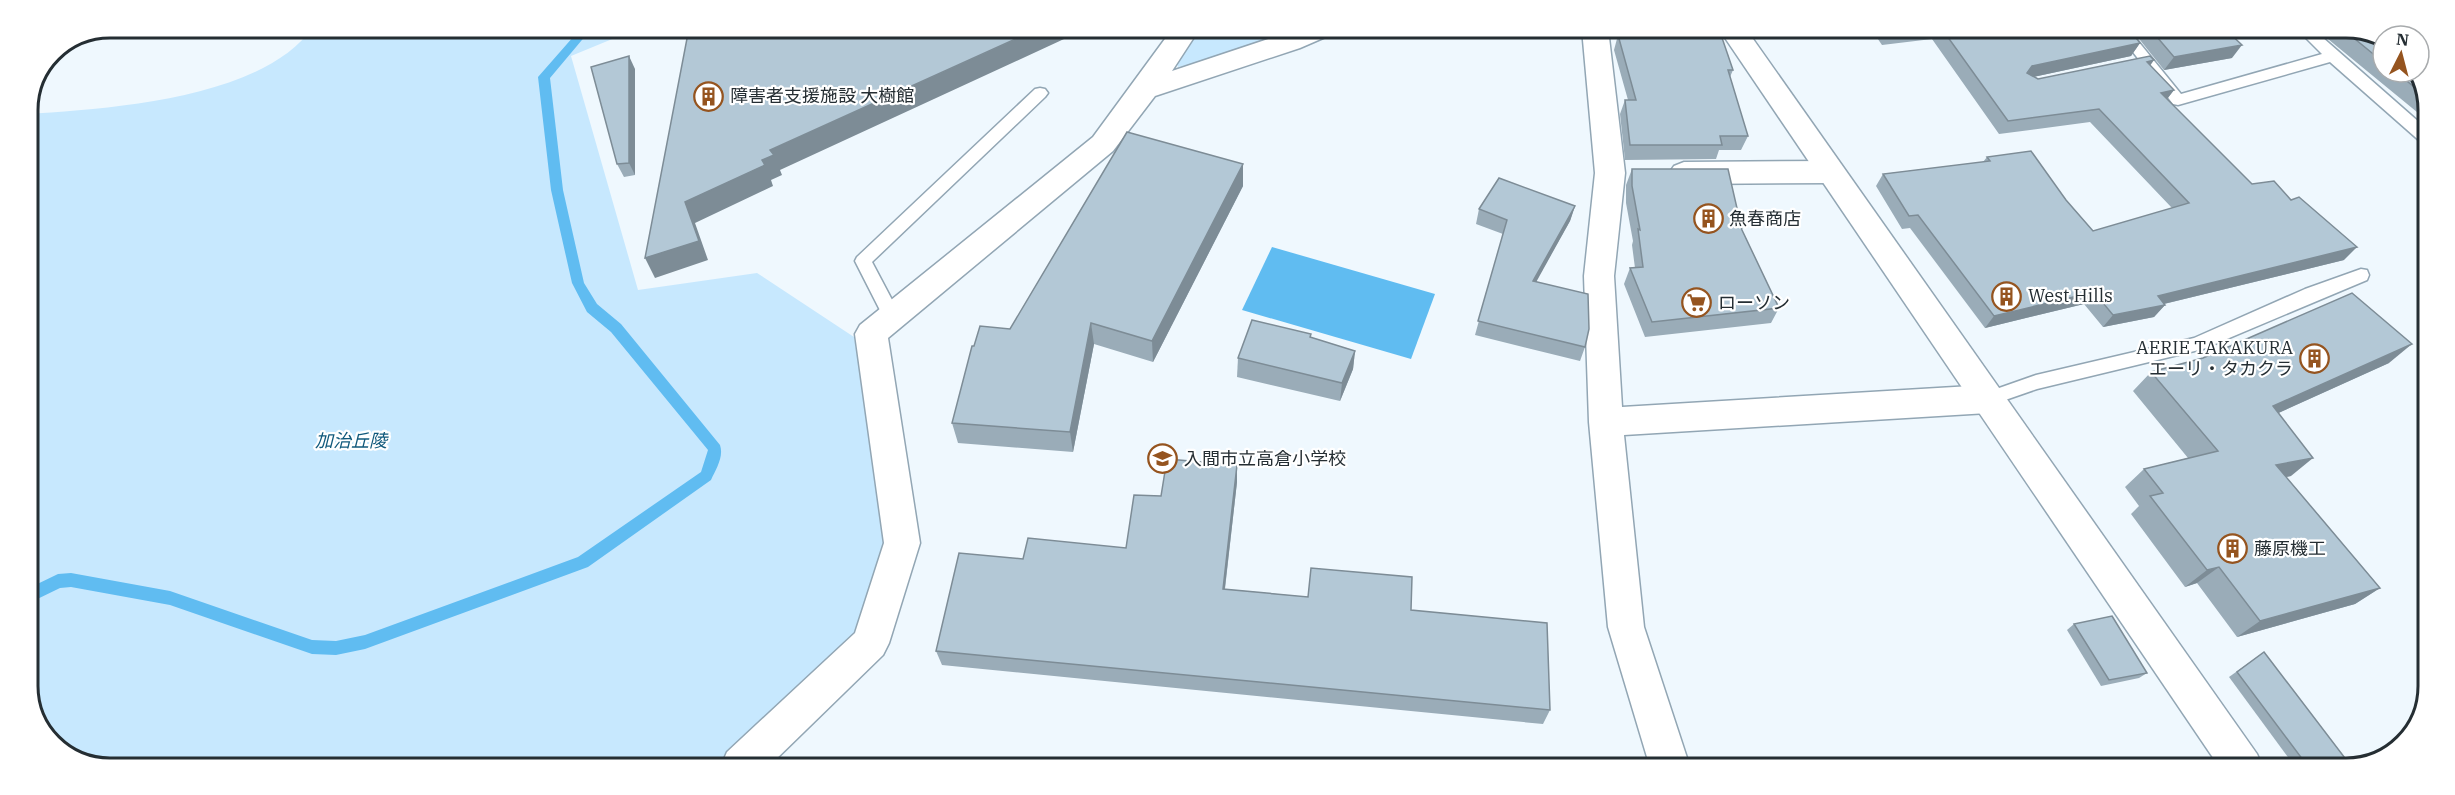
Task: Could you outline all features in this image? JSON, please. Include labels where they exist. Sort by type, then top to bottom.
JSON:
[{"type":"street","points":[[749,758],[870,643],[902,543],[871,334],[891,315],[1103,144],[1146,89],[1180,38]]},
{"type":"street","points":[[1146,89],[1300,38]]},
{"type":"street","points":[[1597,38],[1634,173],[1599,276],[1606,422],[1626,627],[1667,758]]},
{"type":"street","points":[[1738,38],[2236,758]]},
{"type":"street","points":[[1634,173],[1831,172]]},
{"type":"street","points":[[1606,422],[1988,399]]},
{"type":"lane","points":[[2126,38],[2140,61],[2178,100],[2333,56]]},
{"type":"lane","points":[[2314,38],[2417,129]]},
{"type":"lane","points":[[891,315],[863,261],[1040,93]]},
{"type":"lane","points":[[1988,399],[2036,382],[2197,344],[2311,294],[2361,275]]},
{"type":"green space","name":"加治丘陵","points":[[302,38],[615,38],[571,56],[638,290],[757,273],[854,337],[889,544],[860,639],[731,758],[110,758],[91,755],[69,745],[47,722],[41,709],[38,690],[38,113],[99,108],[182,96],[222,85],[259,70],[290,51]]},
{"type":"green space","points":[[1170,38],[1295,38],[1178,67]]},
{"type":"water","points":[[1272,247],[1435,294],[1411,359],[1242,310]]},
{"type":"building","points":[[687,38],[1018,38],[770,150],[774,155],[762,160],[765,165],[685,202],[699,241],[645,258]]},
{"type":"building","points":[[1619,38],[1722,38],[1733,70],[1728,70],[1748,136],[1720,136],[1722,145],[1630,145],[1625,100],[1636,100]]},
{"type":"building","points":[[1948,38],[2136,38],[2140,43],[2032,66],[2027,73],[2038,79],[2150,56],[2154,60],[2147,62],[2174,90],[2161,93],[2252,184],[2274,181],[2291,200],[2299,197],[2357,247],[2158,296],[2165,305],[2113,315],[2094,292],[1994,316],[1918,215],[1909,216],[1883,174],[1990,161],[1987,157],[2031,151],[2066,200],[2093,231],[2189,203],[2099,109],[2008,121]]},
{"type":"building","points":[[2158,38],[2235,38],[2242,45],[2174,57]]},
{"type":"building","points":[[2354,38],[2371,43],[2371,52]]},
{"type":"building","points":[[629,56],[629,163],[617,164],[591,67]]},
{"type":"building","points":[[1127,132],[1243,164],[1152,341],[1091,323],[1070,432],[952,423],[972,346],[974,346],[980,326],[1010,329]]},
{"type":"building","points":[[1632,169],[1728,169],[1742,230],[1779,308],[1652,322],[1630,268],[1643,267],[1638,229],[1640,230],[1632,186]]},
{"type":"building","points":[[1499,178],[1575,206],[1533,281],[1588,294],[1589,329],[1585,347],[1478,321],[1507,220],[1479,209]]},
{"type":"building","points":[[2352,293],[2412,344],[2273,406],[2313,458],[2276,465],[2380,588],[2260,621],[2219,567],[2207,570],[2150,496],[2163,493],[2144,469],[2218,451],[2151,372],[2203,358]]},
{"type":"building","points":[[1252,320],[1311,334],[1310,337],[1355,351],[1342,383],[1238,358]]},
{"type":"building","points":[[1167,459],[1237,465],[1223,589],[1308,597],[1311,568],[1412,577],[1411,610],[1547,623],[1550,710],[936,651],[959,553],[1023,559],[1028,538],[1126,548],[1134,495],[1161,496]]},
{"type":"building","points":[[2112,616],[2147,673],[2109,680],[2074,624]]},
{"type":"building","points":[[2264,652],[2345,758],[2302,758],[2237,672]]},
{"type":"waterway","points":[[38,591],[58,581],[71,580],[170,598],[312,647],[336,648],[365,642],[583,562],[706,476],[713,461],[715,449],[616,328],[592,308],[578,283],[557,190],[544,77],[578,38]]},
{"type":"place","name":"障害者支援施設 大樹館","points":[[709,96]]},
{"type":"place","name":"魚春商店","points":[[1708,219]]},
{"type":"place","name":"West Hills","points":[[2007,296]]},
{"type":"place","name":"ローソン","points":[[1697,303]]},
{"type":"place","name":"AERIE TAKAKURA エーリ・タカクラ","points":[[2314,358]]},
{"type":"place","name":"入間市立高倉小学校","points":[[1163,459]]},
{"type":"place","name":"藤原機工","points":[[2233,549]]}]
